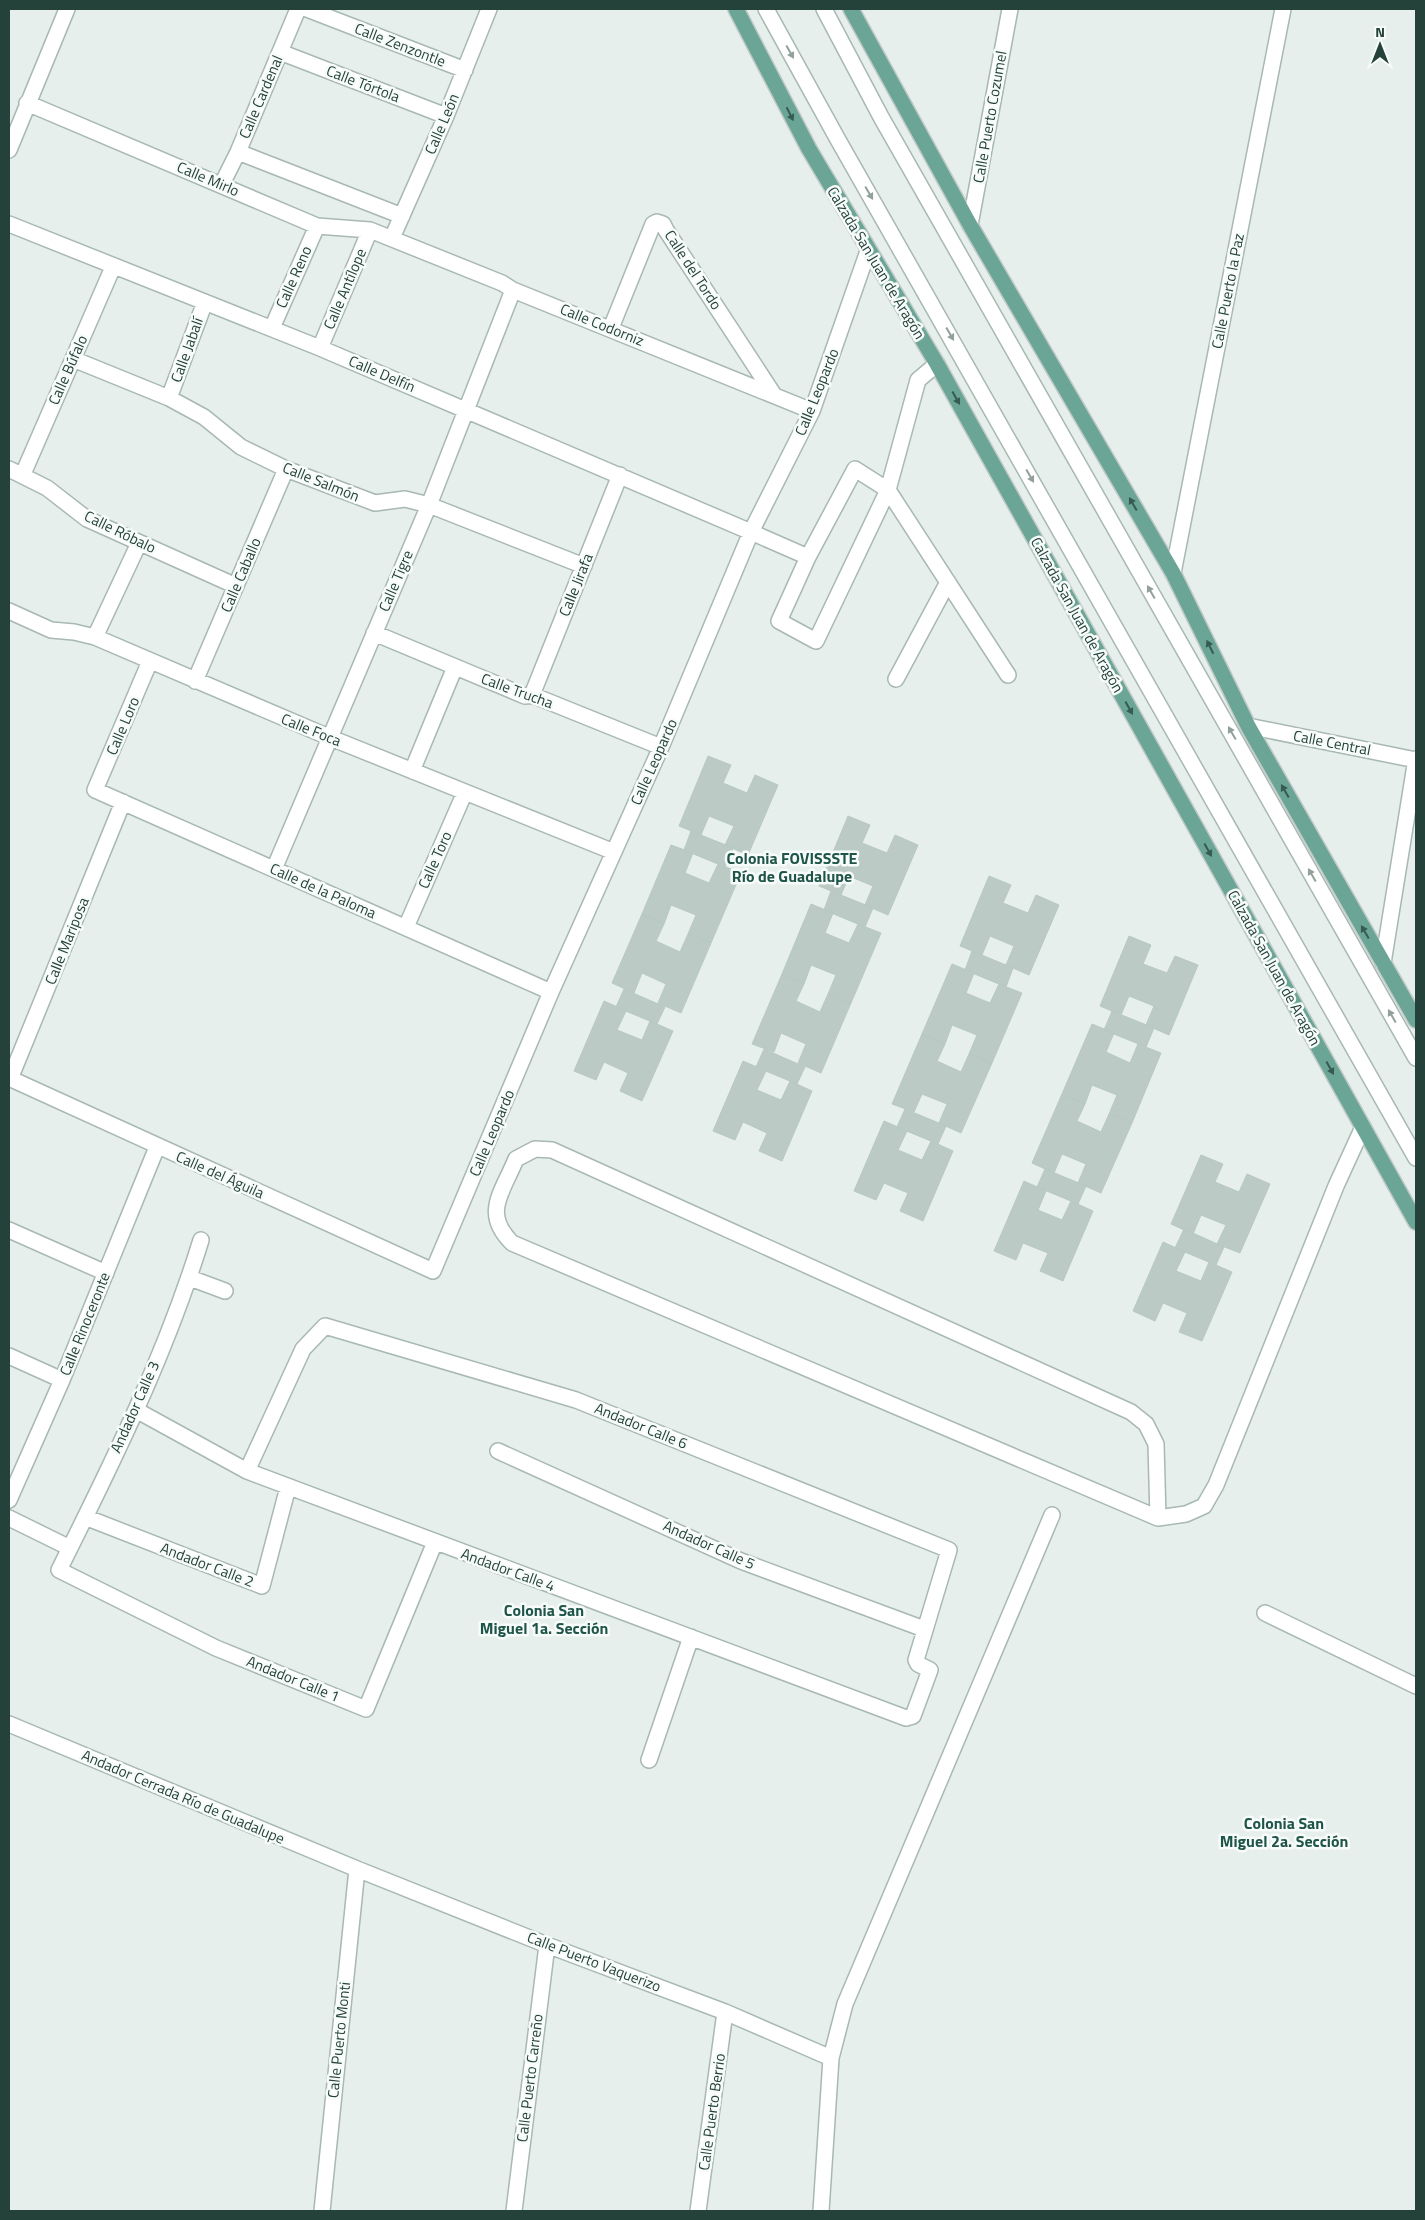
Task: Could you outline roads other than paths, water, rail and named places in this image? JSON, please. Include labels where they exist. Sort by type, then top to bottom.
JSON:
[{"type":"main road","name":"Calzada San Juan de Aragón","points":[[736,9],[809,149],[937,364],[1416,1222]]},
{"type":"main road","points":[[851,9],[970,225],[1174,573],[1248,726],[1416,1020]]},
{"type":"street","points":[[9,150],[67,9]]},
{"type":"street","name":"Calle Cardenal","points":[[222,184],[238,152],[298,9]]},
{"type":"street","name":"Calle Zenzontle","points":[[307,9],[465,70]]},
{"type":"street","name":"Calle León","points":[[392,238],[446,116],[489,9]]},
{"type":"street","points":[[766,9],[837,138],[1416,1158]]},
{"type":"street","points":[[824,9],[881,117],[1416,1058]]},
{"type":"street","name":"Calle Puerto Cozumel","points":[[970,225],[1010,9]]},
{"type":"street","name":"Calle Puerto la Paz","points":[[1174,573],[1283,9]]},
{"type":"street","name":"Calle Tórtola","points":[[280,52],[446,116]]},
{"type":"street","name":"Calle Mirlo","points":[[27,103],[222,184],[317,226],[370,230],[392,238]]},
{"type":"street","points":[[238,152],[402,216]]},
{"type":"street","name":"Calle del Tordo","points":[[611,328],[652,224],[657,222],[666,230],[774,395]]},
{"type":"street","name":"Calle Delfín","points":[[9,224],[320,348],[620,474],[808,558]]},
{"type":"street","name":"Calle Reno","points":[[272,328],[317,226]]},
{"type":"street","name":"Calle Antílope","points":[[320,348],[370,230]]},
{"type":"street","name":"Calle Codorniz","points":[[392,238],[502,283],[513,290],[611,328],[812,411]]},
{"type":"street","name":"Calle Leopardo","points":[[433,1271],[552,992],[661,747],[751,532],[812,411],[868,251]]},
{"type":"street","name":"Calle Búfalo","points":[[16,471],[73,359],[113,266]]},
{"type":"street","name":"Calle Tigre","points":[[274,869],[429,504],[513,290]]},
{"type":"street","name":"Calle Jabalí","points":[[169,398],[205,302]]},
{"type":"street","name":"Calle Salmón","points":[[73,359],[169,398],[204,417],[241,447],[286,469],[375,503],[405,499],[429,504],[584,566]]},
{"type":"street","points":[[937,364],[918,380],[888,490],[816,641],[779,621],[808,558],[855,469],[888,490],[1008,675]]},
{"type":"street","name":"Calle Caballo","points":[[194,681],[286,469]]},
{"type":"street","name":"Calle Róbalo","points":[[16,471],[48,488],[87,519],[236,586]]},
{"type":"street","name":"Calle Jirafa","points":[[532,695],[620,474]]},
{"type":"street","points":[[95,637],[139,543]]},
{"type":"street","points":[[896,679],[948,582]]},
{"type":"street","name":"Calle Foca","points":[[9,611],[51,630],[74,632],[95,637],[331,738],[614,852]]},
{"type":"street","name":"Calle Trucha","points":[[374,633],[526,696],[532,695],[661,747]]},
{"type":"street","name":"Calle Loro","points":[[95,790],[150,661]]},
{"type":"street","points":[[412,770],[455,666]]},
{"type":"street","name":"Calle Central","points":[[1248,726],[1416,759]]},
{"type":"street","points":[[1383,963],[1416,759]]},
{"type":"street","name":"Calle de la Paloma","points":[[95,790],[552,992]]},
{"type":"street","name":"Calle Toro","points":[[406,928],[465,792]]},
{"type":"street","name":"Calle Mariposa","points":[[9,1078],[123,802]]},
{"type":"street","name":"Calle del Águila","points":[[9,1078],[433,1271]]},
{"type":"street","points":[[1158,1518],[1156,1444],[1146,1424],[1130,1412],[552,1150],[534,1150],[516,1159],[494,1211],[500,1231],[512,1243],[1158,1518],[1186,1514],[1204,1506],[1216,1485],[1336,1186],[1363,1127]]},
{"type":"street","name":"Calle Rinoceronte","points":[[9,1500],[62,1380],[157,1147]]},
{"type":"street","points":[[9,1230],[106,1273]]},
{"type":"street","name":"Andador Calle 3","points":[[59,1570],[136,1410],[190,1278],[201,1240]]},
{"type":"street","points":[[190,1278],[225,1291]]},
{"type":"street","name":"Andador Calle 6","points":[[247,1471],[303,1349],[325,1326],[576,1400],[949,1550],[924,1629]]},
{"type":"street","points":[[9,1356],[62,1380]]},
{"type":"street","name":"Andador Calle 4","points":[[136,1410],[247,1471],[910,1718],[913,1716],[930,1670],[916,1662],[924,1629]]},
{"type":"street","name":"Andador Calle 5","points":[[498,1451],[742,1561],[924,1629]]},
{"type":"street","name":"Andador Calle 2","points":[[85,1517],[262,1586],[288,1487]]},
{"type":"street","points":[[821,2211],[831,2058],[845,2004],[1052,1515]]},
{"type":"street","points":[[9,1518],[70,1548]]},
{"type":"street","name":"Andador Calle 1","points":[[59,1570],[216,1648],[366,1709],[435,1542]]},
{"type":"street","points":[[1265,1613],[1416,1686]]},
{"type":"street","points":[[649,1760],[691,1638]]},
{"type":"street","name":"Andador Cerrada Río de Guadalupe","points":[[9,1724],[357,1869]]},
{"type":"street","name":"Calle Puerto Vaquerizo","points":[[357,1869],[547,1945],[725,2012],[831,2058]]},
{"type":"street","name":"Calle Puerto Monti","points":[[322,2211],[357,1869]]},
{"type":"street","name":"Calle Puerto Carreño","points":[[514,2211],[547,1945]]},
{"type":"street","name":"Calle Puerto Berrio","points":[[698,2211],[725,2012]]},
{"type":"district","name":"Colonia FOVISSSTE Río de Guadalupe","points":[[792,867]]},
{"type":"district","name":"Colonia San Miguel 1a. Sección","points":[[544,1619]]},
{"type":"district","name":"Colonia San Miguel 2a. Sección","points":[[1284,1832]]}]
